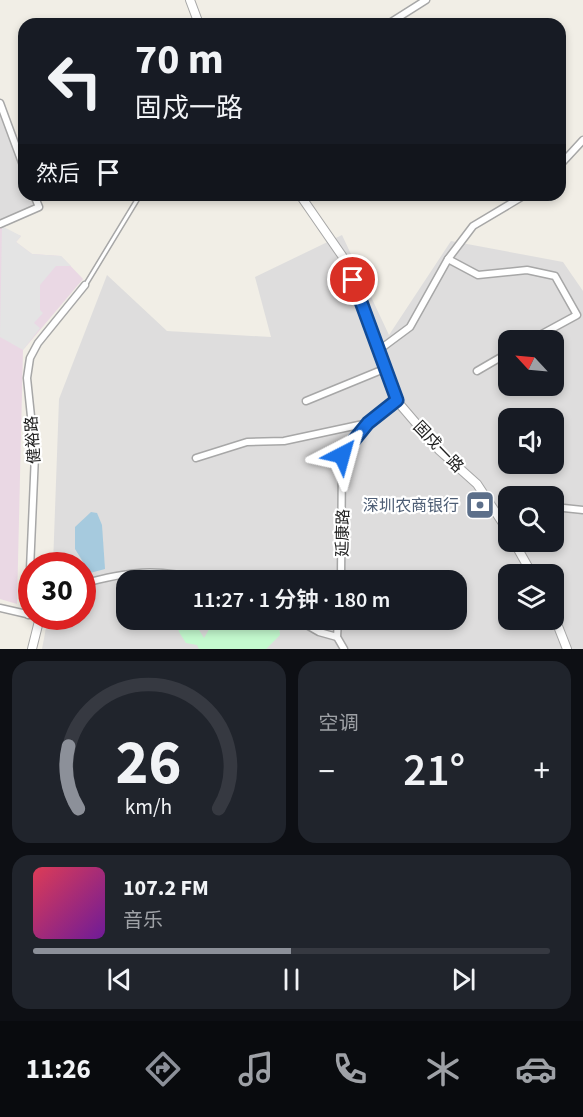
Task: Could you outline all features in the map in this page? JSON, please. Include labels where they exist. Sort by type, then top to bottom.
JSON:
[{"type":"street","points":[[190,0],[198,18]]},
{"type":"street","points":[[398,18],[426,0]]},
{"type":"street","points":[[0,103],[18,152]]},
{"type":"street","points":[[566,158],[583,140]]},
{"type":"street","points":[[0,224],[39,207],[36,201]]},
{"type":"street","name":"固戍一路","points":[[304,201],[345,260],[397,400],[439,450],[477,484],[498,509]]},
{"type":"street","points":[[379,350],[410,327],[448,259],[473,226],[515,201]]},
{"type":"street","points":[[448,259],[478,275],[527,270],[555,276],[580,313],[549,330]]},
{"type":"street","name":"健裕路","points":[[35,552],[35,456],[27,378],[30,358],[38,344],[85,285]]},
{"type":"street","points":[[477,370],[498,358]]},
{"type":"street","points":[[306,401],[384,369]]},
{"type":"street","name":"延康路","points":[[341,570],[342,455],[368,423],[397,400]]},
{"type":"street","points":[[196,458],[247,442],[284,441],[368,423]]},
{"type":"street","points":[[564,508],[583,510]]},
{"type":"street","points":[[96,580],[116,576]]},
{"type":"street","points":[[0,608],[18,612]]},
{"type":"street","name":"健裕路","points":[[32,649],[34,630]]},
{"type":"street","points":[[316,630],[337,637]]},
{"type":"street","points":[[337,630],[337,637],[344,649]]},
{"type":"street","points":[[560,630],[567,649]]},
{"type":"lane","points":[[85,285],[136,201]]},
{"type":"shaded area","points":[[0,103],[18,152],[18,201],[36,201],[39,207],[0,224]]},
{"type":"shaded area","points":[[2,226],[21,236],[16,242],[32,254],[61,256],[71,266],[56,266],[40,285],[40,310],[43,313],[34,323],[40,328],[23,350],[0,337]]},
{"type":"shaded area","points":[[0,227],[21,236],[16,242],[32,254],[61,256],[83,279],[23,350],[17,604],[0,599]]},
{"type":"shaded area","points":[[342,235],[389,335],[451,241],[563,262],[583,291],[583,649],[265,649],[280,631],[266,630],[467,630],[467,570],[116,570],[116,630],[210,630],[201,649],[42,649],[46,630],[96,630],[96,552],[53,552],[59,399],[107,275],[167,331],[271,337],[255,277]]},
{"type":"green space","points":[[178,630],[199,630],[204,638],[209,630],[279,630],[280,635],[266,649],[199,649],[197,645],[186,643]]},
{"type":"water","points":[[91,512],[97,513],[102,525],[105,569],[96,571],[96,552],[77,552],[75,527]]},
{"type":"place","name":"深圳农商银行","points":[[480,505]]},
{"type":"route","points":[[342,455],[368,423],[397,400],[353,280]]}]
